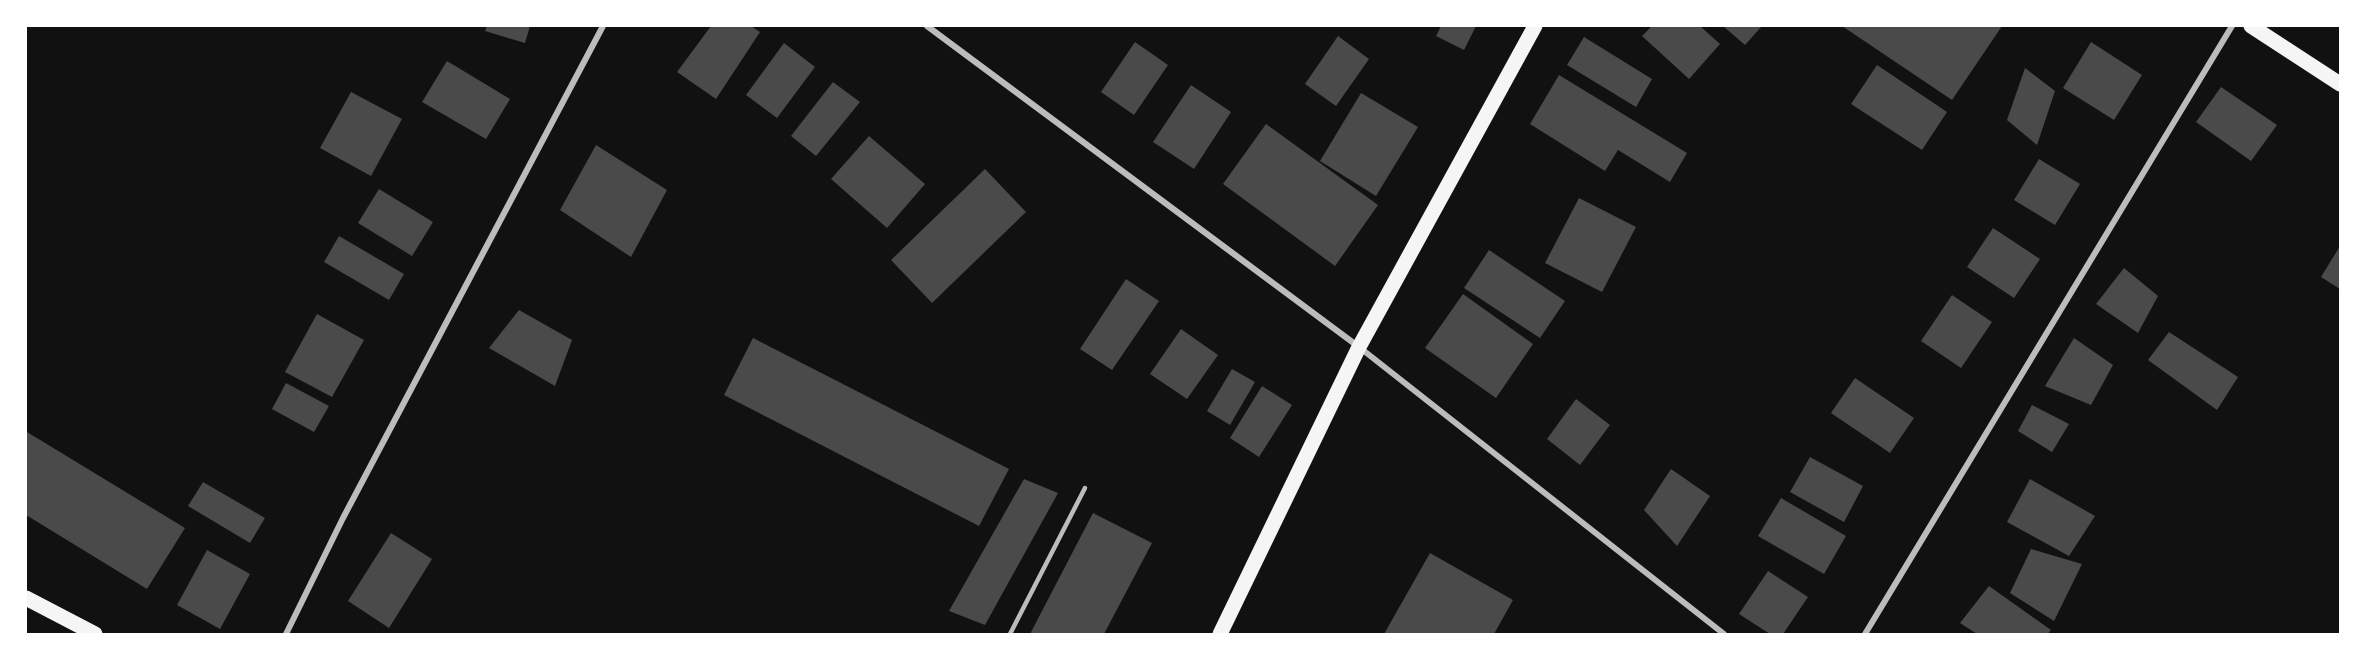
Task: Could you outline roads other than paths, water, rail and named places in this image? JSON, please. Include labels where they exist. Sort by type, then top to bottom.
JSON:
[{"type":"main road","points":[[1220,634],[1359,347],[1535,26]]},
{"type":"main road","points":[[2251,26],[2340,84]]},
{"type":"main road","points":[[26,598],[95,634]]},
{"type":"street","points":[[286,634],[343,519],[603,26]]},
{"type":"street","points":[[927,26],[1359,347],[1724,634]]},
{"type":"street","points":[[1865,634],[2232,26]]},
{"type":"lane","points":[[1010,634],[1085,488]]}]
